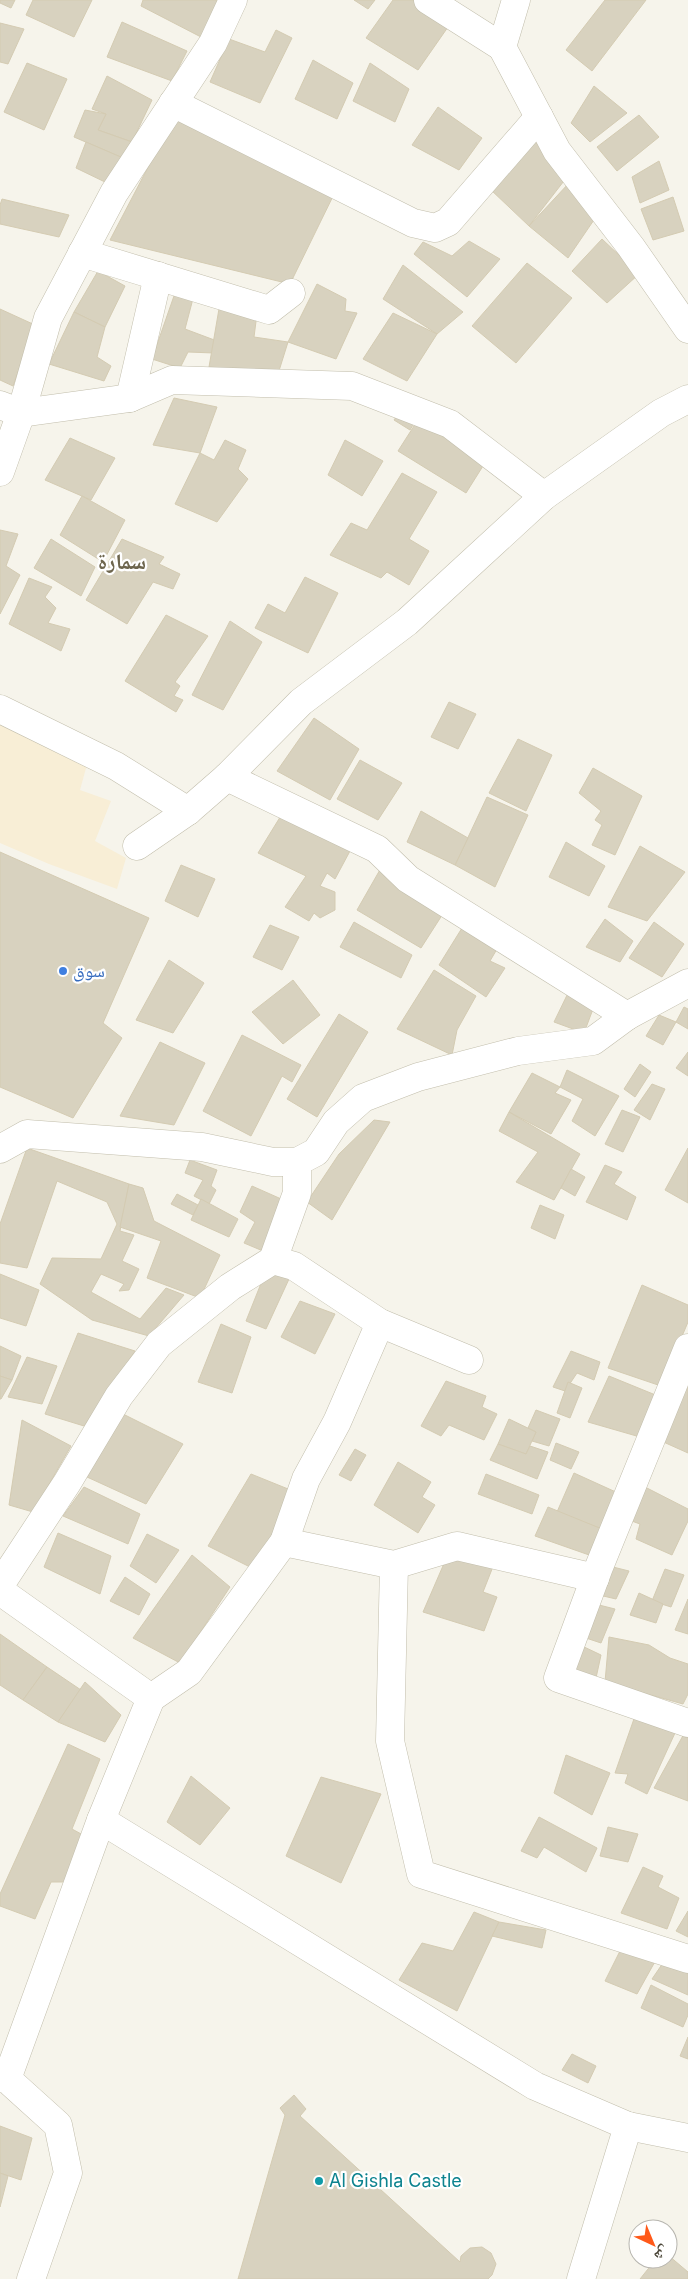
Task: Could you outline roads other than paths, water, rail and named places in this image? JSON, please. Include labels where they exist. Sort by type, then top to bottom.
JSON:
[{"type":"street","points":[[0,472],[11,409],[48,318],[114,193],[213,43],[233,0]]},
{"type":"street","points":[[428,0],[502,47],[557,151],[631,247],[688,329]]},
{"type":"street","points":[[502,47],[516,0]]},
{"type":"street","points":[[174,103],[413,223],[435,228],[448,222],[539,117]]},
{"type":"street","points":[[82,253],[269,310],[291,293]]},
{"type":"street","points":[[130,398],[158,276]]},
{"type":"street","points":[[11,409],[130,398],[172,380],[352,386],[450,424],[544,496]]},
{"type":"street","points":[[137,846],[188,811],[227,778],[301,702],[407,622],[544,496],[661,413],[688,399]]},
{"type":"street","points":[[0,709],[116,766],[188,811]]},
{"type":"street","points":[[227,778],[377,849],[408,879],[627,1016]]},
{"type":"street","points":[[0,1149],[27,1134],[202,1147],[273,1162],[297,1162],[316,1152],[336,1122],[363,1098],[418,1077],[518,1051],[594,1041],[627,1016],[684,990]]},
{"type":"street","points":[[0,1585],[67,1483],[119,1396],[159,1344],[230,1287],[273,1260],[297,1193],[297,1162]]},
{"type":"street","points":[[273,1260],[294,1266],[380,1323],[469,1360]]},
{"type":"street","points":[[31,2279],[68,2173],[58,2125],[3,2078],[101,1820],[151,1698],[189,1672],[284,1542],[306,1479],[337,1422],[380,1323]]},
{"type":"street","points":[[688,1348],[595,1578],[558,1678],[688,1723]]},
{"type":"street","points":[[284,1542],[394,1565],[457,1546],[595,1578]]},
{"type":"street","points":[[394,1565],[390,1740],[421,1874],[688,1959]]},
{"type":"street","points":[[0,1591],[151,1698]]},
{"type":"street","points":[[101,1820],[535,2086],[628,2126],[688,2138]]},
{"type":"street","points":[[580,2279],[628,2126]]},
{"type":"place","name":"سوق","points":[[63,971]]},
{"type":"place","name":"Al Gishla Castle","points":[[319,2181]]},
{"type":"district","name":"سمارة","points":[[122,561]]}]
